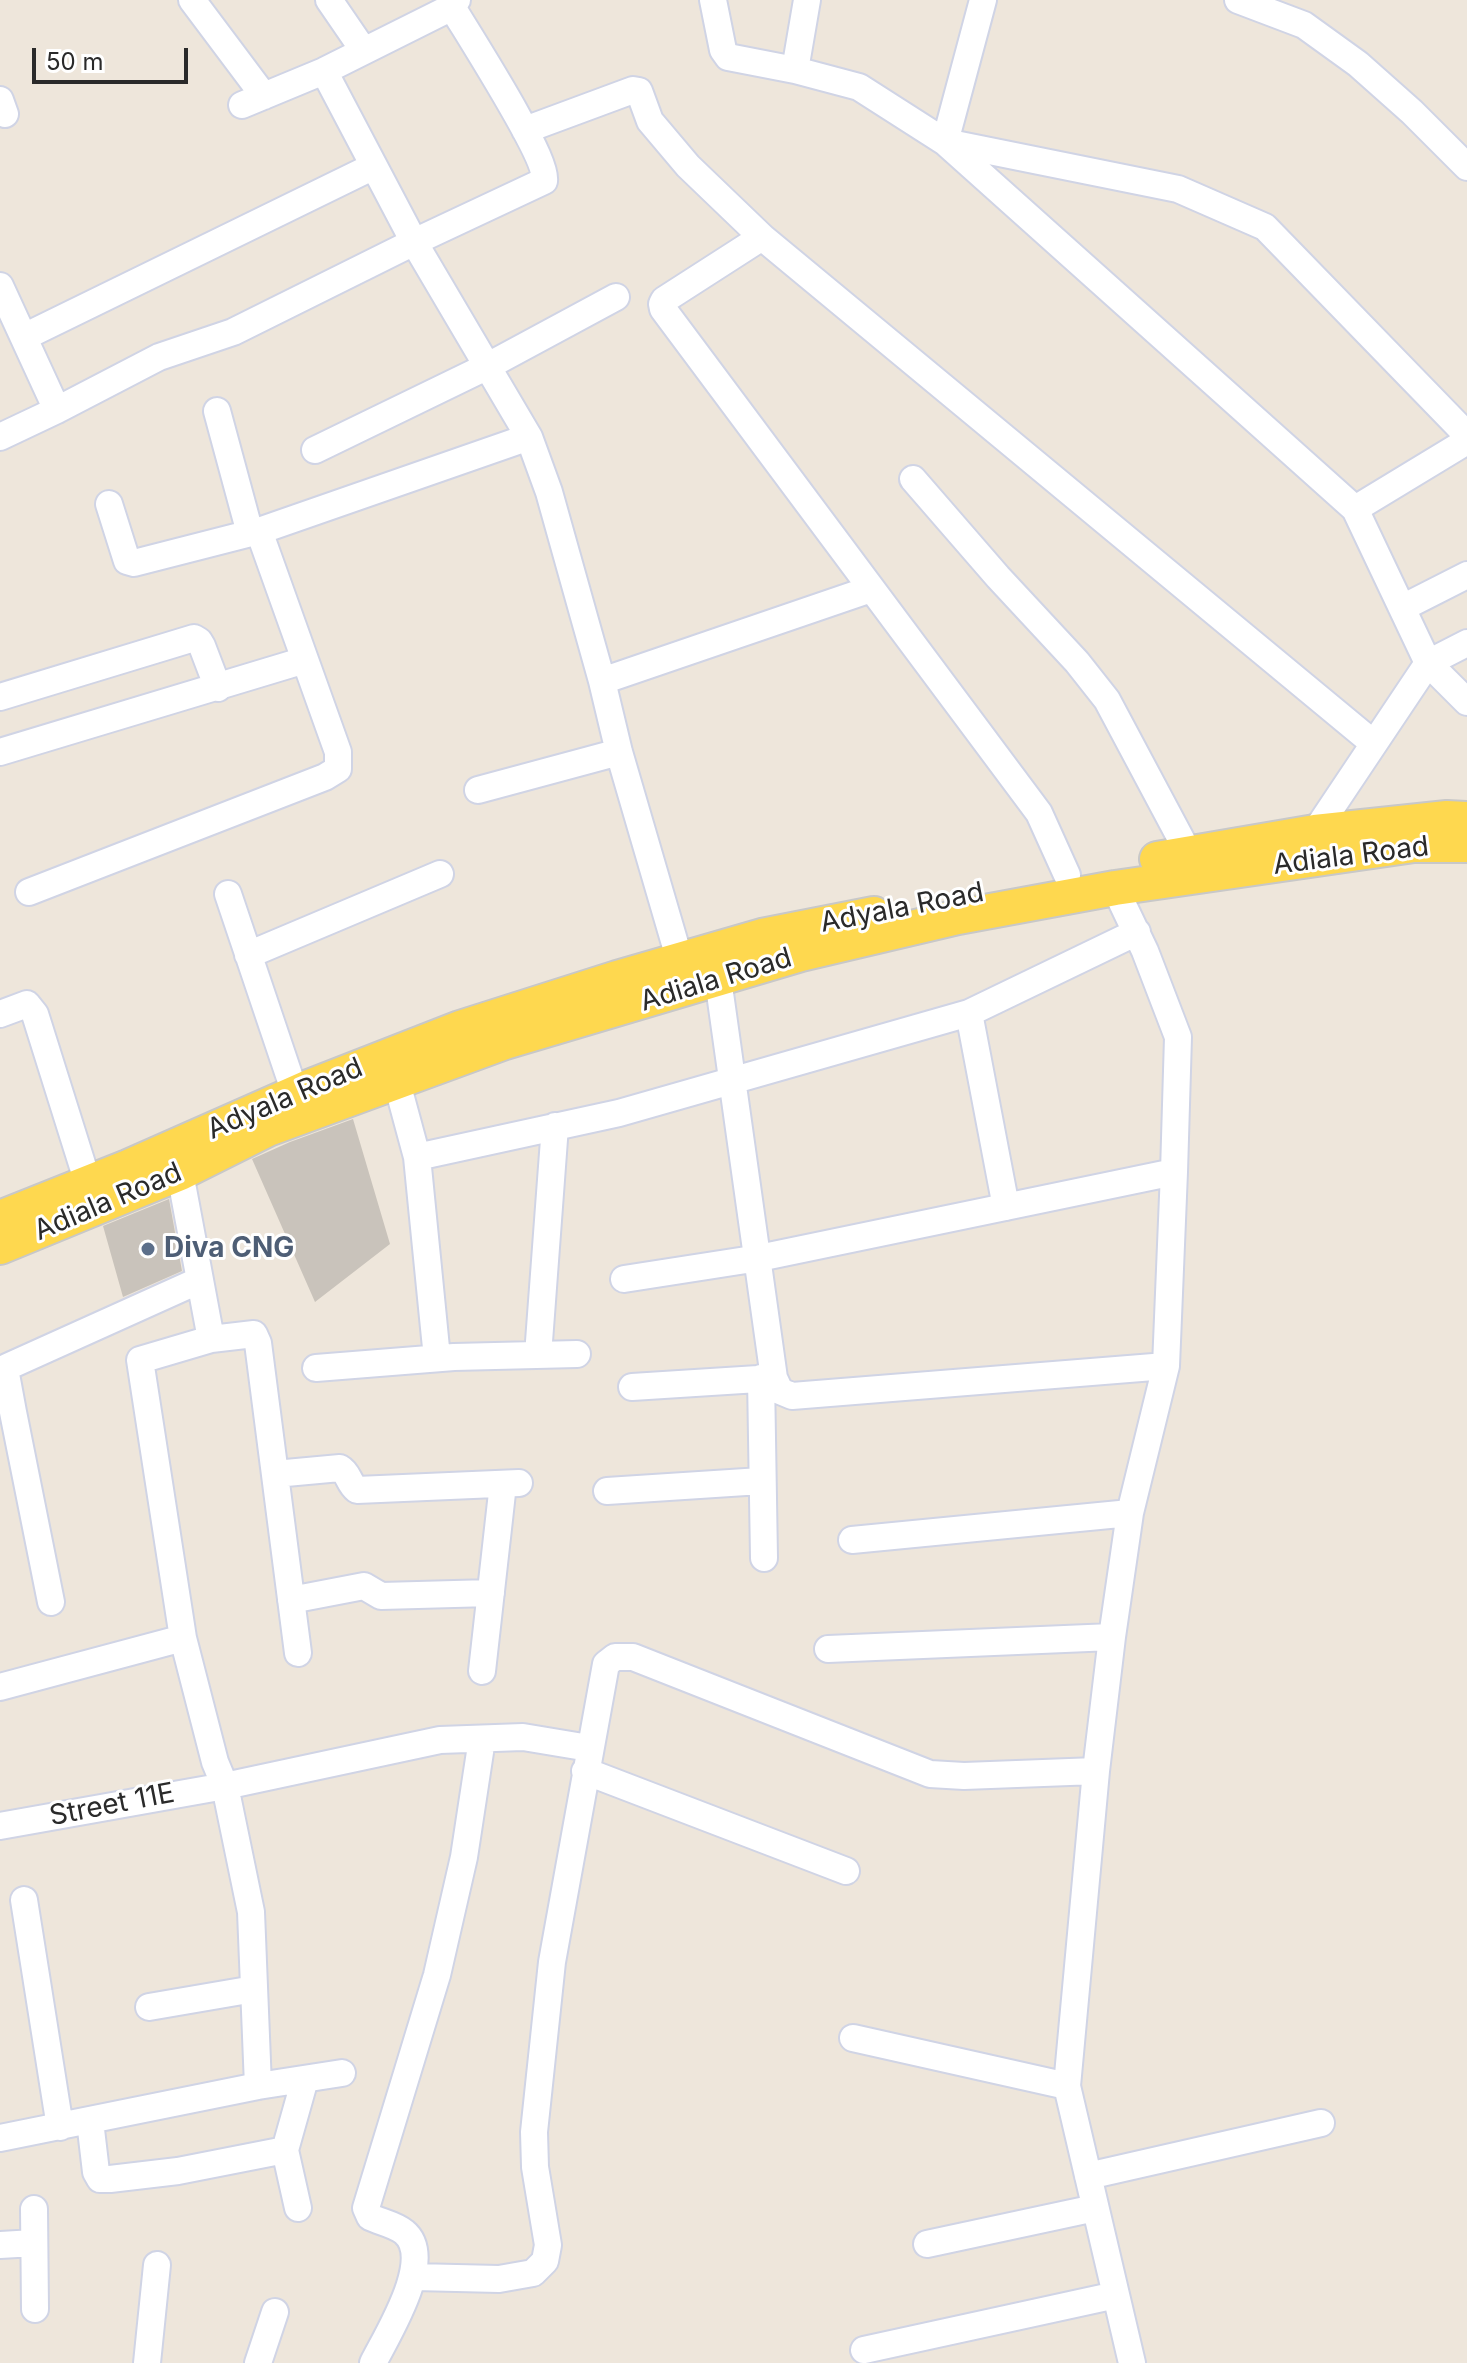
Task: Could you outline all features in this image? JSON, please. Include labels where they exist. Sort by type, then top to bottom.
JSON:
[{"type":"main road","name":"Adyala Road","points":[[0,1218],[295,1093],[460,1028],[762,936],[1067,875],[1315,832],[1447,818],[1467,819]]},
{"type":"main road","name":"Adiala Road","points":[[0,1247],[180,1173],[268,1129],[505,1042],[801,954],[958,917],[1115,888],[1414,845],[1467,845]]},
{"type":"street","points":[[0,437],[159,357],[233,332],[544,181],[544,170],[525,130],[455,3],[324,71],[253,100],[192,0]]},
{"type":"street","points":[[329,0],[364,51]]},
{"type":"street","points":[[713,0],[723,50],[728,57],[859,87],[945,142],[1355,509],[1428,663],[1467,702]]},
{"type":"street","points":[[795,70],[807,0]]},
{"type":"street","points":[[945,142],[983,0]]},
{"type":"street","points":[[1238,0],[1304,25],[1358,64],[1467,167]]},
{"type":"street","points":[[324,71],[414,242],[529,437],[549,492],[619,752],[680,961]]},
{"type":"street","points":[[525,130],[633,90],[639,91],[650,121],[659,132],[688,166],[762,237],[1373,743]]},
{"type":"street","points":[[945,142],[1178,189],[1265,227],[1467,435]]},
{"type":"street","points":[[24,337],[374,166]]},
{"type":"street","points":[[762,237],[662,304],[1039,813],[1067,875]]},
{"type":"street","points":[[0,286],[57,410]]},
{"type":"street","points":[[315,450],[488,366],[616,297]]},
{"type":"street","points":[[29,892],[325,777],[338,769],[338,752],[254,532],[217,411]]},
{"type":"street","points":[[109,504],[127,561],[134,563],[254,532],[529,437]]},
{"type":"street","points":[[1355,509],[1467,441]]},
{"type":"street","points":[[913,479],[1077,662],[1107,700],[1189,854]]},
{"type":"street","points":[[1402,608],[1467,575]]},
{"type":"street","points":[[602,681],[871,589]]},
{"type":"street","points":[[0,697],[194,638],[202,646],[218,688]]},
{"type":"street","points":[[1315,832],[1428,663],[1467,643]]},
{"type":"street","points":[[0,752],[305,660]]},
{"type":"street","points":[[478,790],[619,752]]},
{"type":"street","points":[[248,955],[440,874]]},
{"type":"street","points":[[1115,888],[1137,932],[1178,1037],[1174,1172],[1166,1366],[1130,1513],[1112,1637],[1096,1771],[1067,2086],[1132,2363]]},
{"type":"street","points":[[228,894],[295,1093]]},
{"type":"street","points":[[417,1157],[619,1113],[969,1013],[1137,932]]},
{"type":"street","points":[[718,979],[759,1258],[767,1378],[761,1481],[764,1558]]},
{"type":"street","points":[[0,1014],[27,1004],[35,1014],[88,1183]]},
{"type":"street","points":[[969,1013],[1006,1207]]},
{"type":"street","points":[[397,1083],[417,1157],[437,1358]]},
{"type":"street","points":[[538,1355],[555,1126]]},
{"type":"street","points":[[624,1279],[759,1258],[1174,1172]]},
{"type":"street","points":[[180,1173],[211,1339]]},
{"type":"street","points":[[51,1602],[6,1414],[7,1367],[200,1280]]},
{"type":"street","points":[[258,2086],[251,1912],[225,1786],[215,1762],[183,1638],[140,1360],[211,1339],[254,1334],[258,1343],[298,1653]]},
{"type":"street","points":[[316,1368],[437,1358],[577,1354]]},
{"type":"street","points":[[632,1387],[767,1378],[780,1391],[792,1396],[1166,1366]]},
{"type":"street","points":[[275,1474],[340,1468],[344,1470],[350,1485],[357,1490],[511,1484],[491,1593],[482,1671]]},
{"type":"street","points":[[607,1491],[761,1481]]},
{"type":"street","points":[[852,1540],[1130,1513]]},
{"type":"street","points":[[291,1600],[364,1586],[381,1596],[491,1593]]},
{"type":"street","points":[[828,1649],[1112,1637]]},
{"type":"street","points":[[0,1687],[183,1638]]},
{"type":"street","points":[[414,2277],[499,2279],[533,2273],[545,2261],[548,2245],[535,2167],[534,2132],[552,1962],[606,1664],[615,1657],[633,1657],[930,1774],[964,1776],[1096,1771]]},
{"type":"street","name":"Street 11E","points":[[0,1826],[225,1786],[440,1740],[523,1737],[587,1760],[846,1871]]},
{"type":"street","points":[[373,2363],[414,2277],[415,2252],[403,2231],[370,2217],[366,2208],[437,1975],[464,1857],[482,1739]]},
{"type":"street","points":[[24,1900],[60,2127]]},
{"type":"street","points":[[149,2007],[254,1989]]},
{"type":"street","points":[[853,2038],[1067,2086]]},
{"type":"street","points":[[0,2138],[258,2086],[342,2073]]},
{"type":"street","points":[[298,2208],[285,2150],[305,2079]]},
{"type":"street","points":[[90,2121],[96,2172],[100,2179],[178,2171],[285,2150]]},
{"type":"street","points":[[1088,2176],[1321,2123]]},
{"type":"street","points":[[927,2244],[1095,2208]]},
{"type":"street","points":[[34,2209],[35,2309]]},
{"type":"street","points":[[0,2245],[34,2243]]},
{"type":"street","points":[[147,2363],[157,2265]]},
{"type":"street","points":[[864,2350],[1116,2295]]},
{"type":"street","points":[[258,2363],[275,2312]]},
{"type":"building","points":[[353,1119],[390,1244],[315,1302],[252,1159]]},
{"type":"building","name":"Diva CNG","points":[[169,1199],[182,1271],[123,1297],[103,1226]]},
{"type":"place","name":"Diva CNG","points":[[148,1249]]}]
